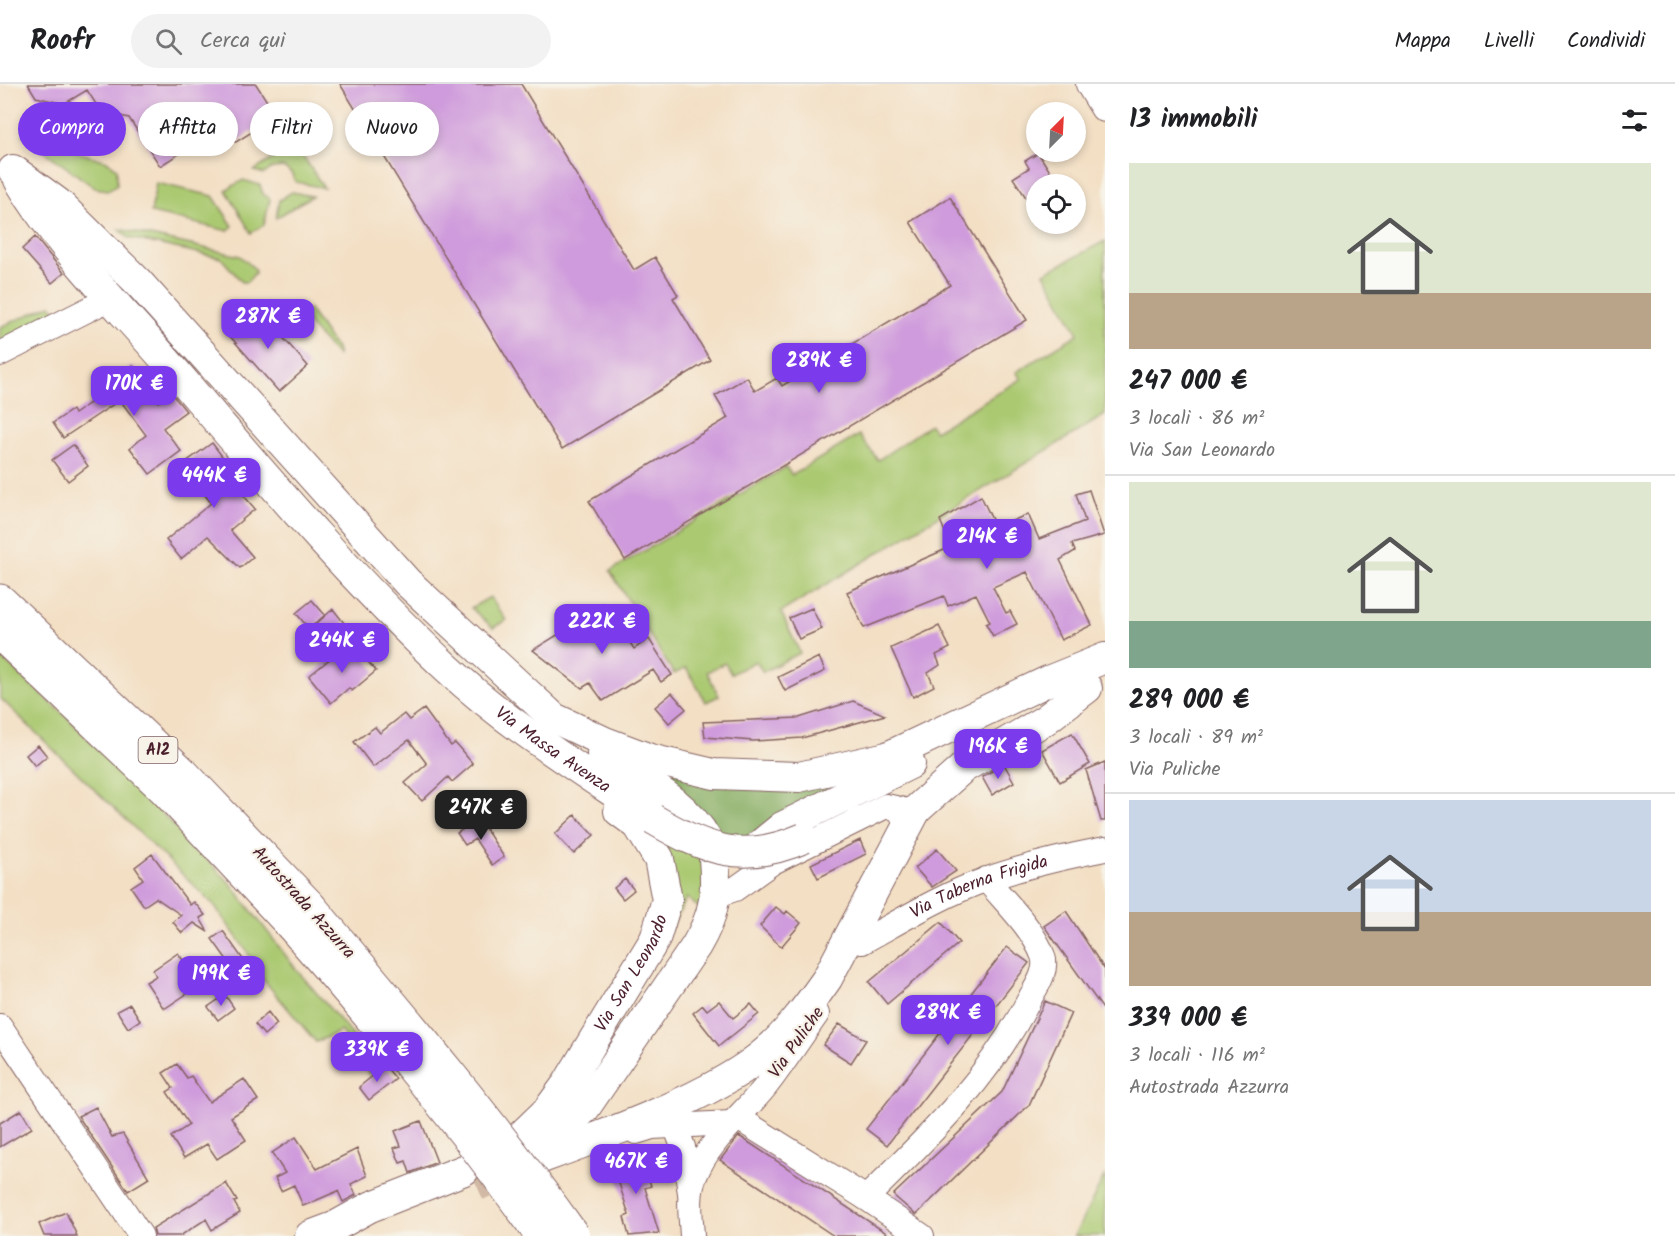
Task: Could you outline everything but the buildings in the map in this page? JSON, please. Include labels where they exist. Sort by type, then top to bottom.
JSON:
[{"type":"highway","name":"Autostrada Azzurra","points":[[0,601],[183,774],[300,915],[398,1047],[492,1166],[542,1236]]},
{"type":"highway","name":"Autostrada Azzurra","points":[[0,633],[300,915],[417,1033],[509,1147],[573,1236]]},
{"type":"main road","points":[[1091,84],[1105,108]]},
{"type":"main road","name":"Via Massa Avenza","points":[[7,162],[58,202],[132,275],[407,582],[554,718],[605,742],[650,759],[714,774],[799,777],[887,757],[911,748],[1048,681],[1105,658]]},
{"type":"main road","name":"Via Massa Avenza","points":[[7,162],[42,219],[110,300],[344,566],[448,669],[493,706],[653,819],[690,841],[740,853],[770,850],[804,838],[1096,684]]},
{"type":"main road","name":"Via San Leonardo","points":[[344,566],[373,611],[435,675],[494,723],[638,825],[659,858],[668,900],[655,939],[567,1084],[548,1110],[528,1150]]},
{"type":"main road","points":[[554,718],[579,740],[673,800],[731,855],[782,827],[1009,714],[1105,658]]},
{"type":"main road","points":[[528,1150],[596,1138],[730,1077],[752,1063],[787,1029],[827,979],[902,834],[924,802],[963,768],[1046,720],[1096,684]]},
{"type":"main road","name":"Via San Leonardo","points":[[528,1150],[585,1108],[708,926],[707,902],[731,855]]},
{"type":"main road","points":[[310,1236],[340,1224],[370,1207],[471,1178]]},
{"type":"street","points":[[0,354],[110,300],[134,300],[132,275],[110,273],[110,300]]},
{"type":"street","points":[[707,902],[735,889],[773,862],[886,806],[900,809],[902,834]]},
{"type":"street","name":"Via Puliche","points":[[692,1236],[690,1196],[699,1169],[734,1120],[766,1086],[826,1002],[862,942],[896,874],[902,834]]},
{"type":"street","name":"Via Taberna Frigida","points":[[862,942],[918,911],[986,879],[1053,859],[1105,849]]},
{"type":"street","points":[[866,1198],[950,1114],[980,1080],[1021,1017],[1043,973],[1044,958],[1032,936],[986,879]]},
{"type":"street","points":[[0,1026],[141,1236]]},
{"type":"street","points":[[596,1138],[611,1141],[652,1127],[734,1120],[866,1198],[922,1236]]},
{"type":"street","points":[[675,1125],[683,1147],[690,1196]]},
{"type":"green space","points":[[51,156],[91,156],[107,161],[117,169],[117,185],[108,190],[95,188]]},
{"type":"green space","points":[[277,156],[303,156],[324,188],[296,182],[291,173],[283,167],[272,168],[264,174],[254,171]]},
{"type":"green space","points":[[243,180],[260,185],[263,194],[270,199],[264,225],[251,233],[226,190]]},
{"type":"green space","points":[[156,183],[213,196],[233,226],[228,231],[151,213]]},
{"type":"green space","points":[[292,192],[312,196],[276,218],[279,200]]},
{"type":"green space","points":[[119,229],[240,256],[255,269],[255,273],[247,282],[242,282],[221,258],[129,238]]},
{"type":"green space","points":[[1105,241],[1105,415],[781,612],[800,653],[763,672],[756,661],[731,674],[725,663],[707,672],[719,696],[706,702],[686,668],[674,674],[610,571],[786,467],[792,475],[859,435],[878,460],[930,425],[935,431],[1021,379],[1016,372],[1078,334],[1044,273]]},
{"type":"green space","points":[[51,305],[59,314],[0,342],[0,327]]},
{"type":"green space","points":[[309,309],[338,352],[337,356],[300,315]]},
{"type":"green space","points":[[490,597],[506,620],[493,628],[471,608]]},
{"type":"green space","points":[[0,657],[69,719],[231,884],[296,969],[380,1067],[369,1074],[341,1031],[316,1042],[256,971],[248,953],[213,904],[0,698]]},
{"type":"green space","points":[[650,766],[880,767],[742,845],[729,845]]},
{"type":"green space","points":[[667,841],[705,856],[705,913],[687,898],[665,939]]},
{"type":"green space","points":[[1105,1175],[1105,1236],[1074,1236],[1077,1230]]},
{"type":"tunnel","points":[[477,1186],[521,1166]]}]
